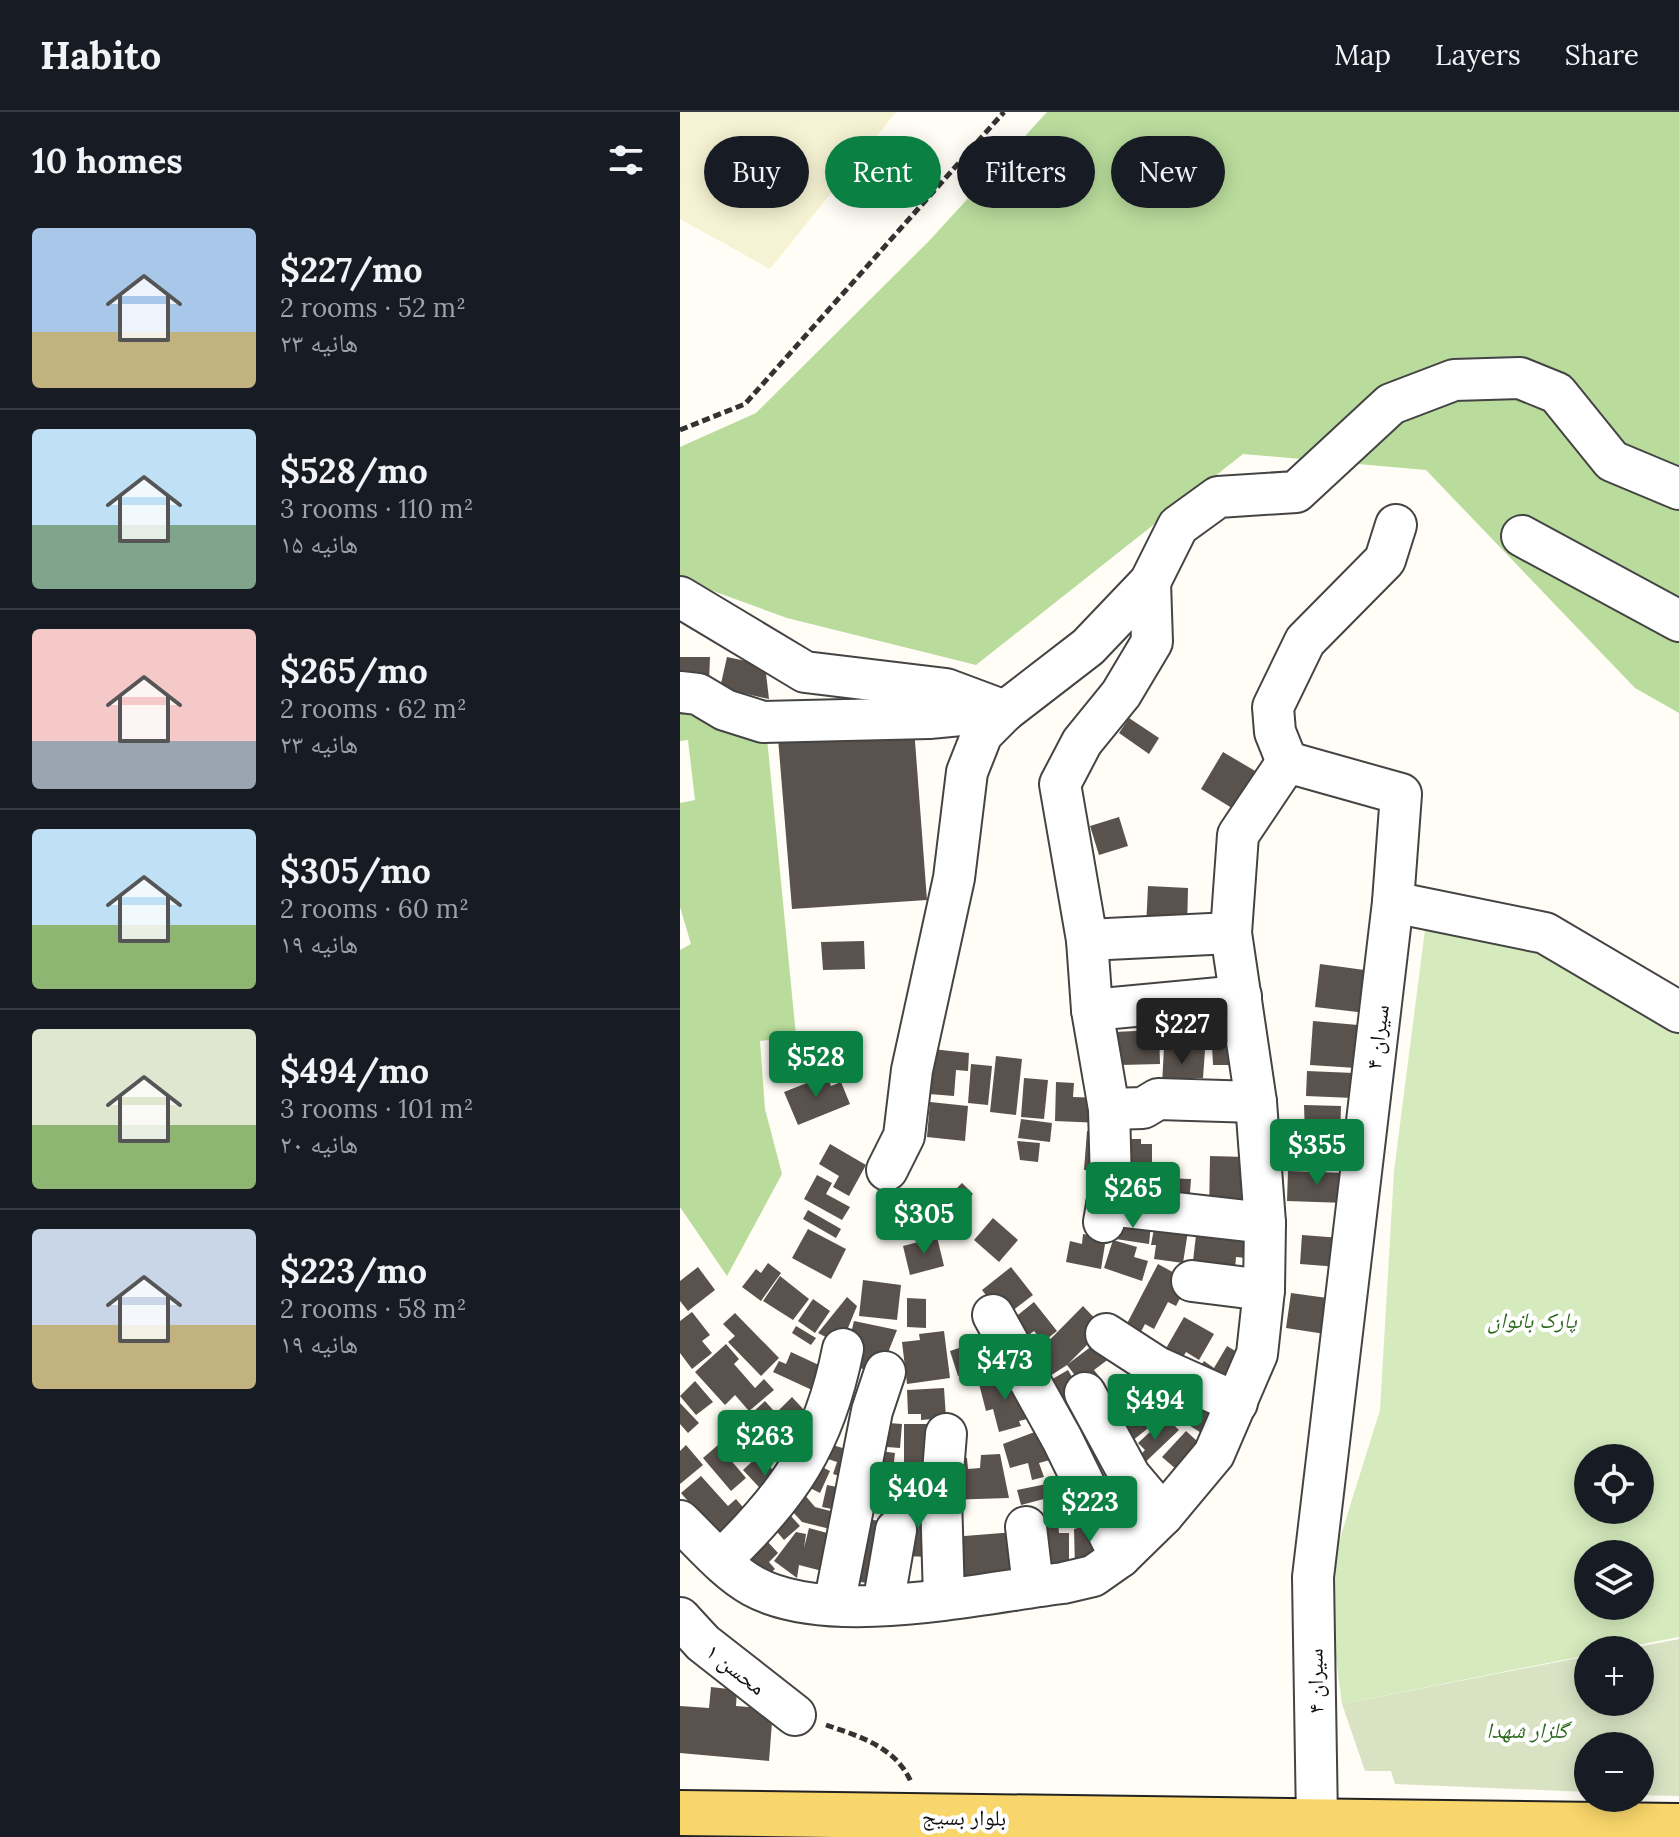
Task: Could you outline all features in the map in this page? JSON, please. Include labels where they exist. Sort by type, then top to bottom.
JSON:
[{"type":"main road","name":"بلوار بسیج","points":[[680,1813],[925,1826],[1317,1821],[1679,1826]]},
{"type":"street","points":[[887,1170],[904,1136],[912,1070],[954,878],[967,772],[982,734],[1005,711],[1088,647],[1150,582],[1178,526],[1218,497],[1296,492],[1391,404],[1454,380],[1520,378],[1557,393],[1612,461],[1679,489]]},
{"type":"street","points":[[680,1521],[754,1587],[809,1603],[834,1605],[883,1605],[944,1598],[1093,1576],[1120,1557],[1163,1515],[1214,1454],[1257,1354],[1264,1290],[1265,1223],[1256,1102],[1231,933],[1238,835],[1287,762],[1275,732],[1273,707],[1305,641],[1385,560],[1396,525]]},
{"type":"street","points":[[1522,536],[1679,621]]},
{"type":"street","points":[[1150,582],[1152,642],[1121,694],[1082,742],[1060,784],[1087,940],[1092,1010],[1109,1109],[1111,1183],[1105,1213],[1265,1223]]},
{"type":"street","points":[[680,597],[805,672],[946,689],[1005,711]]},
{"type":"street","points":[[680,692],[698,694],[725,710],[763,722],[929,718],[1005,711]]},
{"type":"street","name":"سیران ۴","points":[[1287,762],[1401,794],[1393,902],[1313,1577],[1317,1821]]},
{"type":"street","points":[[1393,902],[1545,933],[1679,1012]]},
{"type":"street","points":[[1087,940],[1231,933]]},
{"type":"street","points":[[1092,1010],[1241,996]]},
{"type":"street","points":[[1109,1109],[1143,1108],[1158,1099],[1256,1102]]},
{"type":"street","points":[[1192,1281],[1264,1290]]},
{"type":"street","points":[[993,1315],[1062,1439],[1120,1557]]},
{"type":"street","points":[[1106,1334],[1157,1367],[1237,1403]]},
{"type":"street","points":[[721,1560],[760,1522],[792,1483],[833,1397],[843,1349]]},
{"type":"street","points":[[834,1605],[872,1411],[885,1372]]},
{"type":"street","points":[[1085,1393],[1130,1476],[1163,1515]]},
{"type":"street","points":[[944,1598],[941,1497],[946,1434]]},
{"type":"street","points":[[1026,1527],[1033,1586]]},
{"type":"street","points":[[883,1605],[896,1530]]},
{"type":"street","name":"محسن ۱","points":[[680,1618],[703,1643],[795,1715]]},
{"type":"path","points":[[680,430],[745,404],[1004,112]]},
{"type":"path","points":[[795,1715],[881,1746],[907,1773],[925,1826]]},
{"type":"shaded area","points":[[680,112],[896,112],[877,136],[825,136],[825,200],[770,269],[680,219]]},
{"type":"green space","points":[[1047,112],[1679,112],[1679,713],[1635,688],[1426,470],[1243,454],[976,665],[787,618],[680,579],[680,447],[756,413],[959,208],[1095,208],[1095,136],[1025,136]]},
{"type":"green space","points":[[680,706],[767,738],[796,1036],[760,1041],[765,1109],[782,1174],[727,1276],[680,1207],[680,950],[691,944],[680,907],[680,803],[695,800],[688,740],[680,741]]},
{"type":"green space","name":"پارک بانوان","points":[[1426,922],[1545,955],[1679,1033],[1679,1637],[1654,1642],[1654,1636],[1574,1636],[1574,1658],[1342,1704],[1326,1583],[1380,1410],[1394,1171]]},
{"type":"green space","name":"گلزار شهدا","points":[[1679,1639],[1679,1796],[1654,1795],[1654,1732],[1574,1732],[1574,1791],[1395,1784],[1391,1771],[1365,1771],[1342,1704],[1574,1659],[1574,1716],[1654,1716],[1654,1644]]},
{"type":"building","points":[[680,657],[710,657],[709,682],[680,681]]},
{"type":"building","points":[[727,657],[765,665],[769,699],[720,688]]},
{"type":"building","points":[[1129,718],[1159,738],[1149,754],[1119,733]]},
{"type":"building","points":[[914,728],[927,900],[792,909],[778,738]]},
{"type":"building","points":[[1223,752],[1262,775],[1240,813],[1201,789]]},
{"type":"building","points":[[1119,817],[1128,846],[1099,855],[1090,826]]},
{"type":"building","points":[[1148,886],[1188,888],[1187,930],[1146,928]]},
{"type":"building","points":[[864,941],[865,969],[823,970],[821,942]]},
{"type":"building","points":[[1320,964],[1372,971],[1366,1013],[1315,1007]]},
{"type":"building","points":[[1313,1021],[1358,1025],[1356,1068],[1310,1065]]},
{"type":"building","points":[[1159,1030],[1160,1064],[1121,1065],[1120,1052],[1114,1052],[1113,1032]]},
{"type":"building","points":[[1244,1044],[1245,1065],[1213,1065],[1212,1045]]},
{"type":"building","points":[[1164,1047],[1205,1050],[1203,1078],[1189,1078],[1189,1087],[1162,1085]]},
{"type":"building","points":[[932,1049],[969,1053],[968,1071],[956,1070],[954,1096],[929,1094]]},
{"type":"building","points":[[996,1056],[1022,1059],[1016,1115],[990,1112]]},
{"type":"building","points":[[971,1064],[992,1066],[988,1105],[968,1103]]},
{"type":"building","points":[[1307,1071],[1354,1073],[1353,1098],[1306,1096]]},
{"type":"building","points":[[827,1075],[831,1086],[841,1082],[850,1104],[798,1125],[784,1092]]},
{"type":"building","points":[[1024,1078],[1048,1080],[1044,1119],[1021,1117]]},
{"type":"building","points":[[1056,1082],[1074,1083],[1073,1097],[1102,1098],[1101,1123],[1055,1121]]},
{"type":"building","points":[[930,1102],[968,1106],[965,1141],[927,1137]]},
{"type":"building","points":[[1304,1105],[1341,1106],[1340,1141],[1353,1142],[1353,1169],[1306,1167]]},
{"type":"building","points":[[1021,1119],[1052,1123],[1050,1142],[1018,1138]]},
{"type":"building","points":[[1087,1131],[1104,1132],[1102,1171],[1084,1170]]},
{"type":"building","points":[[1115,1139],[1141,1139],[1141,1144],[1152,1144],[1152,1174],[1115,1174]]},
{"type":"building","points":[[1017,1141],[1040,1143],[1038,1162],[1020,1160]]},
{"type":"building","points":[[830,1144],[866,1165],[849,1196],[833,1187],[839,1176],[819,1164]]},
{"type":"building","points":[[1210,1156],[1246,1157],[1245,1216],[1209,1215]]},
{"type":"building","points":[[1288,1171],[1347,1173],[1346,1203],[1287,1201]]},
{"type":"building","points":[[817,1175],[832,1183],[826,1194],[850,1207],[842,1220],[804,1199]]},
{"type":"building","points":[[1117,1178],[1157,1180],[1157,1204],[1116,1203]]},
{"type":"building","points":[[1163,1178],[1191,1179],[1189,1206],[1162,1204]]},
{"type":"building","points":[[962,1183],[973,1194],[948,1218],[938,1207]]},
{"type":"building","points":[[808,1210],[841,1229],[836,1238],[803,1219]]},
{"type":"building","points":[[1157,1212],[1190,1218],[1183,1263],[1154,1259],[1156,1245],[1151,1245]]},
{"type":"building","points":[[1152,1215],[1149,1244],[1109,1238],[1111,1225]]},
{"type":"building","points":[[993,1218],[1018,1240],[999,1262],[974,1240]]},
{"type":"building","points":[[1197,1226],[1261,1233],[1258,1259],[1236,1257],[1235,1269],[1192,1270]]},
{"type":"building","points":[[808,1229],[846,1249],[831,1279],[792,1258]]},
{"type":"building","points":[[1083,1234],[1106,1238],[1101,1269],[1066,1262],[1070,1241],[1082,1244]]},
{"type":"building","points":[[1302,1235],[1341,1238],[1339,1267],[1300,1264]]},
{"type":"building","points":[[937,1237],[944,1266],[910,1275],[903,1246]]},
{"type":"building","points":[[1113,1240],[1137,1247],[1134,1257],[1148,1261],[1142,1281],[1104,1268]]},
{"type":"building","points":[[768,1263],[781,1273],[761,1301],[742,1287],[756,1269],[761,1273]]},
{"type":"building","points":[[1158,1264],[1189,1281],[1176,1306],[1168,1302],[1154,1329],[1145,1324],[1134,1345],[1120,1337]]},
{"type":"building","points":[[698,1267],[715,1290],[688,1311],[680,1301],[680,1281]]},
{"type":"building","points":[[1011,1267],[1033,1295],[1003,1318],[982,1290]]},
{"type":"building","points":[[780,1276],[809,1299],[793,1320],[763,1301]]},
{"type":"building","points":[[863,1280],[901,1285],[897,1320],[859,1316]]},
{"type":"building","points":[[1291,1293],[1342,1300],[1338,1336],[1286,1328]]},
{"type":"building","points":[[847,1297],[857,1306],[841,1345],[818,1333]]},
{"type":"building","points":[[907,1298],[926,1299],[926,1328],[907,1327]]},
{"type":"building","points":[[813,1299],[830,1311],[815,1333],[798,1321]]},
{"type":"building","points":[[1034,1302],[1057,1331],[1043,1342],[1034,1331],[1017,1344],[1003,1327]]},
{"type":"building","points":[[1083,1306],[1104,1328],[1068,1364],[1105,1336],[1118,1352],[1094,1370],[1105,1384],[1090,1395],[1067,1365],[1050,1376],[1043,1369],[1024,1366]]},
{"type":"building","points":[[692,1312],[710,1335],[702,1341],[712,1353],[692,1369],[680,1353],[680,1321]]},
{"type":"building","points":[[735,1313],[779,1358],[761,1376],[728,1342],[735,1336],[723,1324]]},
{"type":"building","points":[[1184,1317],[1214,1334],[1199,1360],[1186,1352],[1177,1367],[1161,1357]]},
{"type":"building","points":[[854,1321],[897,1330],[879,1375],[844,1362]]},
{"type":"building","points":[[796,1326],[816,1338],[811,1345],[792,1333]]},
{"type":"building","points":[[944,1331],[950,1378],[907,1384],[902,1342],[920,1340],[919,1334]]},
{"type":"building","points":[[997,1331],[1010,1360],[958,1376],[950,1351],[965,1346],[961,1337]]},
{"type":"building","points":[[726,1344],[739,1359],[734,1364],[755,1388],[764,1379],[774,1390],[749,1411],[735,1395],[725,1405],[695,1372]]},
{"type":"building","points":[[1227,1346],[1247,1358],[1225,1393],[1195,1374],[1204,1361],[1214,1368]]},
{"type":"building","points":[[791,1352],[836,1373],[825,1396],[773,1372],[779,1361],[786,1364]]},
{"type":"building","points":[[1145,1362],[1159,1378],[1135,1401],[1121,1385]]},
{"type":"building","points":[[1001,1368],[1039,1416],[1019,1421],[1021,1426],[999,1432],[993,1409],[986,1411],[978,1380],[1003,1374]]},
{"type":"building","points":[[1068,1370],[1081,1392],[1048,1410],[1042,1385]]},
{"type":"building","points":[[695,1381],[713,1402],[696,1415],[680,1396]]},
{"type":"building","points":[[1113,1385],[1133,1406],[1122,1416],[1117,1409],[1108,1416],[1095,1402]]},
{"type":"building","points":[[944,1388],[946,1418],[921,1420],[921,1414],[908,1414],[907,1390]]},
{"type":"building","points":[[1199,1388],[1230,1408],[1211,1439],[1179,1419]]},
{"type":"building","points":[[792,1397],[804,1410],[789,1424],[777,1412]]},
{"type":"building","points":[[765,1401],[781,1419],[771,1427],[782,1439],[789,1432],[805,1451],[790,1471],[763,1442],[749,1454],[730,1433]]},
{"type":"building","points":[[680,1403],[699,1423],[688,1433],[680,1424]]},
{"type":"building","points":[[1139,1408],[1152,1425],[1132,1441],[1121,1423]]},
{"type":"building","points":[[1166,1417],[1179,1430],[1136,1471],[1130,1465],[1145,1450],[1138,1443]]},
{"type":"building","points":[[875,1422],[902,1424],[900,1448],[873,1446]]},
{"type":"building","points":[[904,1424],[929,1424],[929,1470],[904,1470]]},
{"type":"building","points":[[1048,1427],[1057,1458],[1039,1463],[1044,1477],[1032,1480],[1028,1463],[1010,1468],[1003,1444]]},
{"type":"building","points":[[1186,1431],[1207,1450],[1184,1476],[1162,1457]]},
{"type":"building","points":[[817,1440],[852,1451],[843,1477],[833,1474],[837,1462],[813,1454]]},
{"type":"building","points":[[686,1445],[703,1465],[680,1484],[680,1451]]},
{"type":"building","points":[[718,1445],[746,1478],[731,1491],[703,1458]]},
{"type":"building","points":[[867,1449],[895,1453],[892,1479],[864,1475]]},
{"type":"building","points":[[1000,1454],[1009,1498],[945,1500],[948,1457],[967,1458],[968,1469],[980,1468],[981,1455]]},
{"type":"building","points":[[759,1455],[787,1485],[771,1500],[743,1470]]},
{"type":"building","points":[[808,1460],[830,1471],[820,1493],[798,1482]]},
{"type":"building","points":[[701,1476],[728,1506],[736,1499],[757,1524],[728,1548],[681,1493]]},
{"type":"building","points":[[1076,1478],[1089,1512],[1067,1516],[1059,1495],[1021,1505],[1017,1490]]},
{"type":"building","points":[[859,1483],[893,1488],[890,1509],[856,1504]]},
{"type":"building","points":[[827,1485],[852,1490],[847,1512],[822,1507]]},
{"type":"building","points":[[1129,1486],[1143,1504],[1112,1528],[1098,1510]]},
{"type":"building","points":[[798,1487],[815,1507],[838,1513],[834,1530],[802,1522],[783,1501]]},
{"type":"building","points":[[899,1503],[939,1505],[936,1557],[898,1556]]},
{"type":"building","points":[[780,1504],[800,1526],[784,1540],[766,1519]]},
{"type":"building","points":[[854,1517],[893,1523],[883,1586],[844,1579]]},
{"type":"building","points":[[1058,1521],[1059,1533],[1069,1533],[1069,1569],[1037,1568],[1031,1528]]},
{"type":"building","points":[[1099,1522],[1110,1555],[1075,1567],[1074,1529]]},
{"type":"building","points":[[809,1528],[845,1538],[826,1572],[799,1565],[797,1578],[774,1561],[796,1532],[806,1534],[804,1548]]},
{"type":"building","points":[[756,1529],[778,1553],[769,1562],[775,1569],[764,1579],[735,1549]]},
{"type":"building","points":[[1026,1531],[1029,1573],[956,1585],[952,1537]]},
{"type":"building","points":[[711,1687],[737,1690],[736,1706],[773,1709],[769,1761],[680,1753],[680,1706],[709,1708]]}]
